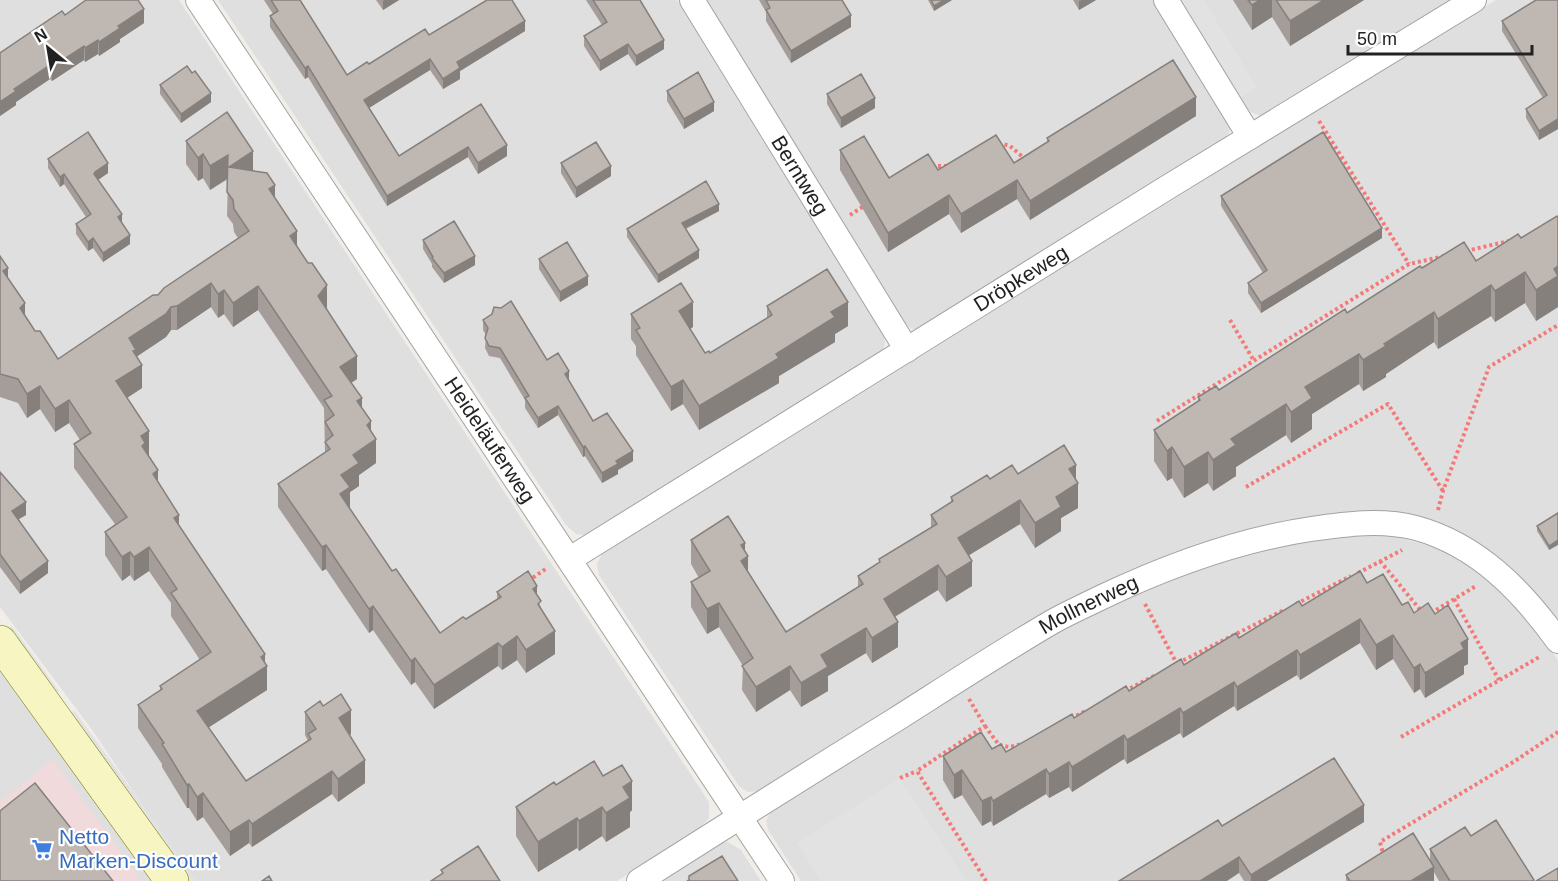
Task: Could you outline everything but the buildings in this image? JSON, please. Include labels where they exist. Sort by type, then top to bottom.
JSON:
[{"type":"main road","points":[[0,642],[172,881]]},
{"type":"street","name":"Heideläuferweg","points":[[198,0],[782,881]]},
{"type":"street","name":"Berntweg","points":[[692,0],[907,350]]},
{"type":"street","points":[[1166,0],[1250,137]]},
{"type":"street","name":"Dröpkeweg","points":[[570,559],[1474,0]]},
{"type":"street","name":"Mollnerweg","points":[[639,881],[1054,621],[1133,582],[1201,555],[1289,533],[1355,523],[1393,524],[1432,534],[1459,545],[1514,586],[1542,618],[1552,647]]},
{"type":"path","points":[[1317,118],[1408,264]]},
{"type":"path","points":[[993,149],[1003,144],[1010,146],[1026,160]]},
{"type":"path","points":[[932,166],[954,165]]},
{"type":"path","points":[[843,219],[872,201]]},
{"type":"path","points":[[1464,252],[1519,239]]},
{"type":"path","points":[[1157,422],[1408,264],[1453,254]]},
{"type":"path","points":[[1230,320],[1254,361]]},
{"type":"path","points":[[1436,516],[1489,367],[1558,325]]},
{"type":"path","points":[[1246,488],[1388,404],[1443,491]]},
{"type":"path","points":[[1141,596],[1177,664],[1411,545]]},
{"type":"path","points":[[1380,561],[1426,617],[1483,581]]},
{"type":"path","points":[[528,581],[547,568]]},
{"type":"path","points":[[1454,599],[1499,680]]},
{"type":"path","points":[[1401,737],[1552,647]]},
{"type":"path","points":[[1124,691],[1166,670]]},
{"type":"path","points":[[967,695],[999,745],[1009,747],[1020,745],[1030,739]]},
{"type":"path","points":[[1062,723],[1093,707]]},
{"type":"path","points":[[900,778],[917,771],[985,726]]},
{"type":"path","points":[[1384,858],[1380,842],[1505,767],[1558,732]]},
{"type":"path","points":[[917,771],[986,881]]},
{"type":"shaded area","points":[[0,0],[179,0],[709,802],[709,818],[701,827],[617,881],[193,881],[93,731],[0,607]]},
{"type":"shaded area","points":[[218,0],[677,0],[884,336],[883,350],[593,532],[584,535],[576,534],[566,525]]},
{"type":"shaded area","points":[[703,0],[1153,0],[1228,121],[1230,129],[1227,137],[918,329],[912,329],[903,323]]},
{"type":"shaded area","points":[[1179,0],[1203,0],[1256,87],[1242,96],[1241,101]]},
{"type":"shaded area","points":[[1203,0],[1454,0],[1268,115],[1261,116],[1251,112],[1241,101],[1242,96],[1256,87]]},
{"type":"shaded area","points":[[1496,0],[1558,0],[1558,621],[1529,586],[1449,528],[1195,546],[1104,582],[1033,621],[759,791],[748,792],[739,786],[599,575],[597,564],[603,552]]},
{"type":"shaded area","points":[[1367,533],[1389,535],[1431,546],[1449,553],[1479,571],[1513,603],[1539,633],[1558,660],[1558,881],[801,881],[768,830],[766,820],[774,807],[1060,631],[1129,594],[1207,563],[1278,547]]},
{"type":"shaded area","points":[[12,626],[59,691],[52,693],[6,630]]},
{"type":"shaded area","points":[[0,657],[156,881],[0,881]]},
{"type":"shaded area","points":[[74,710],[196,881],[185,881],[70,717]]},
{"type":"shaded area","points":[[53,759],[141,881],[0,881],[0,802]]},
{"type":"shaded area","points":[[900,778],[966,881],[821,881],[797,843]]},
{"type":"shaded area","points":[[728,842],[741,850],[761,881],[658,881],[721,843]]},
{"type":"place","name":"Netto Marken-Discount","points":[[42,849]]}]
